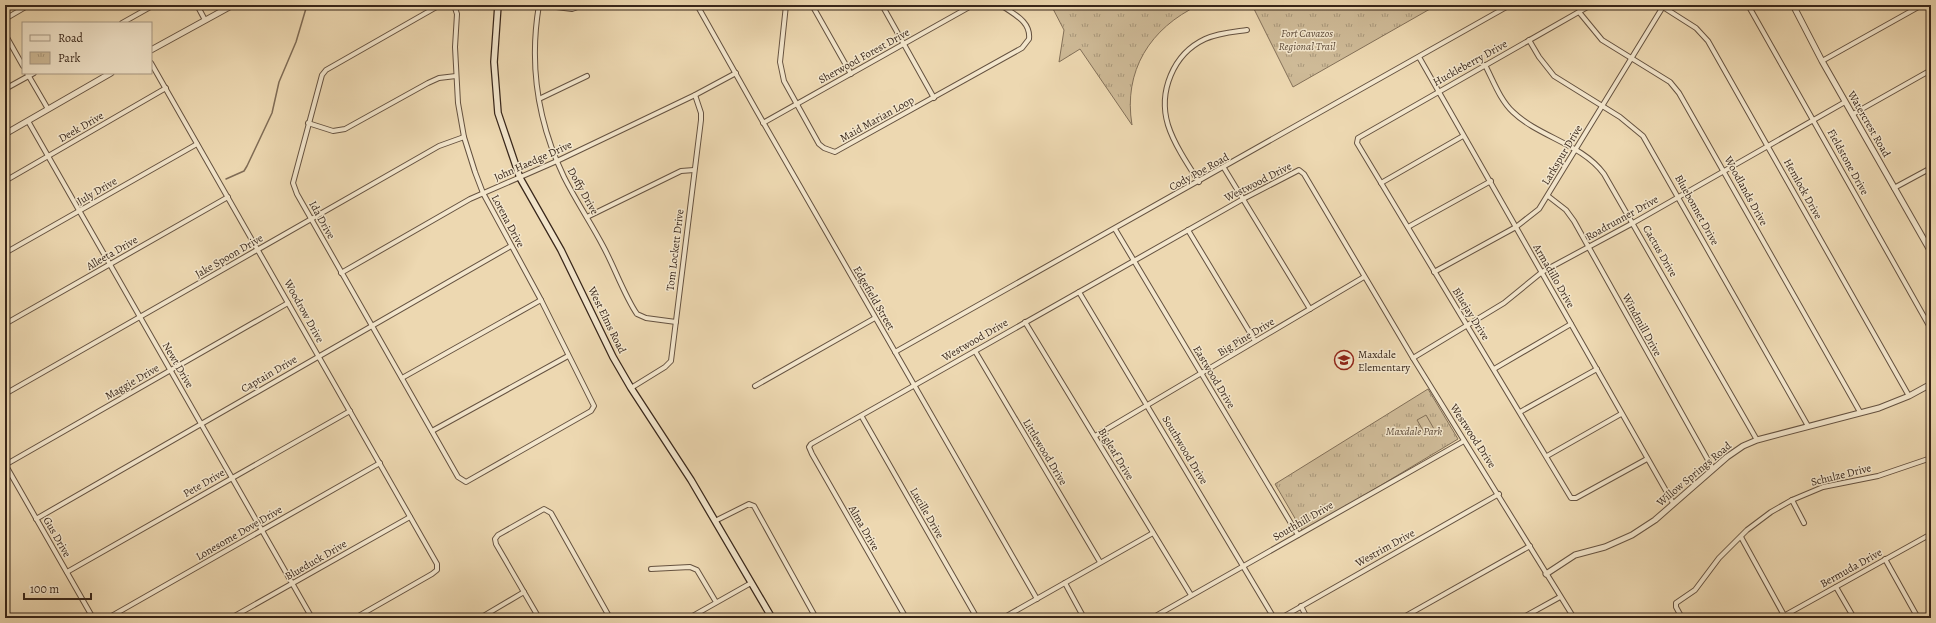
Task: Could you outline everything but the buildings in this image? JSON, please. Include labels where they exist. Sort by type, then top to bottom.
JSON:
[{"type":"main road","name":"West Elms Road","points":[[498,5],[494,62],[498,113],[520,178],[561,250],[613,357],[631,388],[691,480],[772,618]]},
{"type":"street","points":[[5,19],[29,5]]},
{"type":"street","points":[[124,22],[154,5]]},
{"type":"street","points":[[197,5],[205,20]]},
{"type":"street","points":[[152,49],[233,5]]},
{"type":"street","name":"Ida Drive","points":[[440,5],[326,70],[320,79],[293,187],[462,482]]},
{"type":"street","name":"Lorena Drive","points":[[454,5],[457,14],[456,76],[464,137],[483,192],[541,300],[594,406],[591,411],[469,481],[462,482]]},
{"type":"street","points":[[540,5],[572,9],[583,5]]},
{"type":"street","name":"Doffy Drive","points":[[540,5],[534,62],[545,129],[557,161],[637,314],[646,318],[676,322]]},
{"type":"street","name":"Edgefield Street","points":[[697,5],[763,123],[1037,599]]},
{"type":"street","name":"Maid Marian Loop","points":[[786,5],[780,62],[781,71],[819,144],[824,148],[835,152],[934,98],[1026,44],[1029,39],[1028,28],[1025,22],[1001,5]]},
{"type":"street","points":[[812,5],[851,74]]},
{"type":"street","points":[[882,5],[934,98]]},
{"type":"street","name":"Sherwood Forest Drive","points":[[763,123],[973,5]]},
{"type":"street","name":"Cody Poe Road","points":[[895,352],[1224,168],[1510,5]]},
{"type":"street","name":"Huckleberry Drive","points":[[1358,138],[1591,5]]},
{"type":"street","name":"Fieldstone Drive","points":[[1748,5],[1931,329]]},
{"type":"street","name":"Watercrest Road","points":[[1793,5],[1822,61],[1931,252]]},
{"type":"street","points":[[1822,61],[1922,5]]},
{"type":"street","name":"Larkspur Drive","points":[[1434,272],[1516,227],[1535,213],[1548,196],[1664,6]]},
{"type":"street","name":"Hemlock Drive","points":[[1664,6],[1696,28],[1708,41],[1909,396]]},
{"type":"street","name":"Woodlands Drive","points":[[1579,12],[1602,40],[1670,82],[1680,93],[1860,412]]},
{"type":"street","points":[[1199,182],[1174,139],[1168,124],[1165,101],[1167,85],[1180,60],[1196,44],[1218,34],[1247,30]]},
{"type":"street","points":[[5,34],[22,64]]},
{"type":"street","name":"Bluebonnet Drive","points":[[1529,40],[1539,57],[1554,76],[1627,122],[1643,136],[1679,196],[1808,426]]},
{"type":"street","name":"Armadillo Drive","points":[[1420,57],[1463,136],[1491,181],[1673,503]]},
{"type":"street","name":"Woodrow Drive","points":[[152,65],[437,564],[437,570],[432,574],[355,618]]},
{"type":"street","name":"Cactus Drive","points":[[1485,65],[1501,97],[1513,112],[1575,150],[1602,170],[1757,440]]},
{"type":"street","points":[[1853,114],[1931,70]]},
{"type":"street","name":"John Haedge Drive","points":[[341,273],[483,192],[520,178],[557,161],[695,95],[736,73]]},
{"type":"street","points":[[5,134],[109,74]]},
{"type":"street","points":[[5,89],[28,75],[48,109]]},
{"type":"street","points":[[308,123],[333,131],[344,130],[428,83],[439,78],[456,76]]},
{"type":"street","points":[[539,98],[587,76]]},
{"type":"street","name":"Deek Drive","points":[[5,180],[166,88]]},
{"type":"street","name":"Tom Lockett Drive","points":[[631,388],[669,364],[676,322],[701,113],[695,95]]},
{"type":"street","name":"Roadrunner Drive","points":[[1413,358],[1513,297],[1542,272],[1633,223],[1767,145],[1845,102]]},
{"type":"street","name":"Newt Drive","points":[[28,120],[312,618]]},
{"type":"street","points":[[1381,183],[1463,136]]},
{"type":"street","name":"Jake Spoon Drive","points":[[5,394],[440,146],[464,137]]},
{"type":"street","name":"Bluejay Drive","points":[[1358,138],[1357,143],[1434,272],[1573,498],[1647,459]]},
{"type":"street","name":"July Drive","points":[[5,254],[197,144]]},
{"type":"street","points":[[1224,168],[1310,309]]},
{"type":"street","points":[[1894,188],[1931,168]]},
{"type":"street","points":[[587,217],[676,172],[687,169],[694,170]]},
{"type":"street","name":"Westwood Drive","points":[[810,446],[1243,199],[1293,172],[1301,172],[1413,358],[1464,441],[1499,494],[1574,618]]},
{"type":"street","points":[[1408,227],[1491,181]]},
{"type":"street","name":"Windmill Drive","points":[[1548,196],[1569,214],[1589,247],[1713,469]]},
{"type":"street","name":"Alleeta Drive","points":[[5,324],[228,197]]},
{"type":"street","name":"Eastwood Drive","points":[[1114,229],[1298,535]]},
{"type":"street","points":[[1188,230],[1256,341]]},
{"type":"street","name":"Captain Drive","points":[[36,519],[511,246]]},
{"type":"street","name":"Big Pine Drive","points":[[1095,436],[1364,277]]},
{"type":"street","name":"Southwood Drive","points":[[1079,292],[1274,618]]},
{"type":"street","points":[[402,378],[541,300]]},
{"type":"street","name":"Maggie Drive","points":[[5,464],[288,303]]},
{"type":"street","points":[[755,386],[875,318]]},
{"type":"street","name":"Bigleaf Drive","points":[[1025,322],[1191,595]]},
{"type":"street","points":[[1494,369],[1571,324]]},
{"type":"street","name":"Littlewood Drive","points":[[975,351],[1100,562]]},
{"type":"street","points":[[432,432],[568,356]]},
{"type":"street","points":[[1520,412],[1597,369]]},
{"type":"street","name":"Willow Springs Road","points":[[1546,574],[1575,555],[1605,547],[1632,535],[1652,523],[1713,469],[1744,446],[1757,440],[1879,408],[1909,396],[1931,384]]},
{"type":"street","name":"Pete Drive","points":[[67,572],[350,411]]},
{"type":"street","points":[[1547,456],[1622,414]]},
{"type":"street","name":"Lucille Drive","points":[[862,416],[977,618]]},
{"type":"street","name":"Southhill Drive","points":[[1152,618],[1464,441]]},
{"type":"street","name":"Alma Drive","points":[[810,446],[812,454],[906,618]]},
{"type":"street","name":"Schulze Drive","points":[[1682,618],[1676,607],[1676,603],[1696,590],[1719,558],[1757,522],[1792,500],[1823,487],[1889,473],[1931,458]]},
{"type":"street","name":"Lonesome Dove Drive","points":[[108,618],[380,463]]},
{"type":"street","name":"Gus Drive","points":[[5,464],[93,618]]},
{"type":"street","name":"Westrim Drive","points":[[1281,618],[1499,494]]},
{"type":"street","points":[[1792,500],[1804,523]]},
{"type":"street","points":[[715,521],[741,506],[749,504],[754,506],[816,618]]},
{"type":"street","points":[[539,618],[496,544],[495,538],[536,513],[546,509],[551,513],[610,618]]},
{"type":"street","name":"Blueduck Drive","points":[[231,618],[410,517]]},
{"type":"street","points":[[1003,618],[1153,533]]},
{"type":"street","name":"Bermuda Drive","points":[[1783,617],[1885,559],[1931,535]]},
{"type":"street","points":[[1741,537],[1783,617]]},
{"type":"street","points":[[1402,618],[1530,546]]},
{"type":"street","points":[[1885,559],[1918,618]]},
{"type":"street","points":[[651,569],[690,567],[698,570],[716,602]]},
{"type":"street","points":[[689,618],[752,583]]},
{"type":"street","points":[[1065,583],[1084,618]]},
{"type":"street","points":[[1836,587],[1854,618]]},
{"type":"street","points":[[480,618],[524,592]]},
{"type":"street","points":[[1522,618],[1560,597]]},
{"type":"street","points":[[1301,606],[1307,618]]},
{"type":"green space","points":[[1051,5],[1199,5],[1167,26],[1154,39],[1144,53],[1136,69],[1132,87],[1130,105],[1132,125],[1080,49],[1059,62],[1064,30]]},
{"type":"green space","name":"Fort Cavazos Regional Trail","points":[[1252,5],[1437,5],[1293,87]]},
{"type":"green space","name":"Maxdale Park","points":[[1428,389],[1458,439],[1303,532],[1275,484]]},
{"type":"green space","points":[[1426,415],[1434,429],[1425,434],[1417,420]]},
{"type":"waterway","points":[[226,179],[244,171],[272,113],[279,82],[296,42],[307,5]]},
{"type":"place","name":"Maxdale Elementary","points":[[1344,360]]}]
